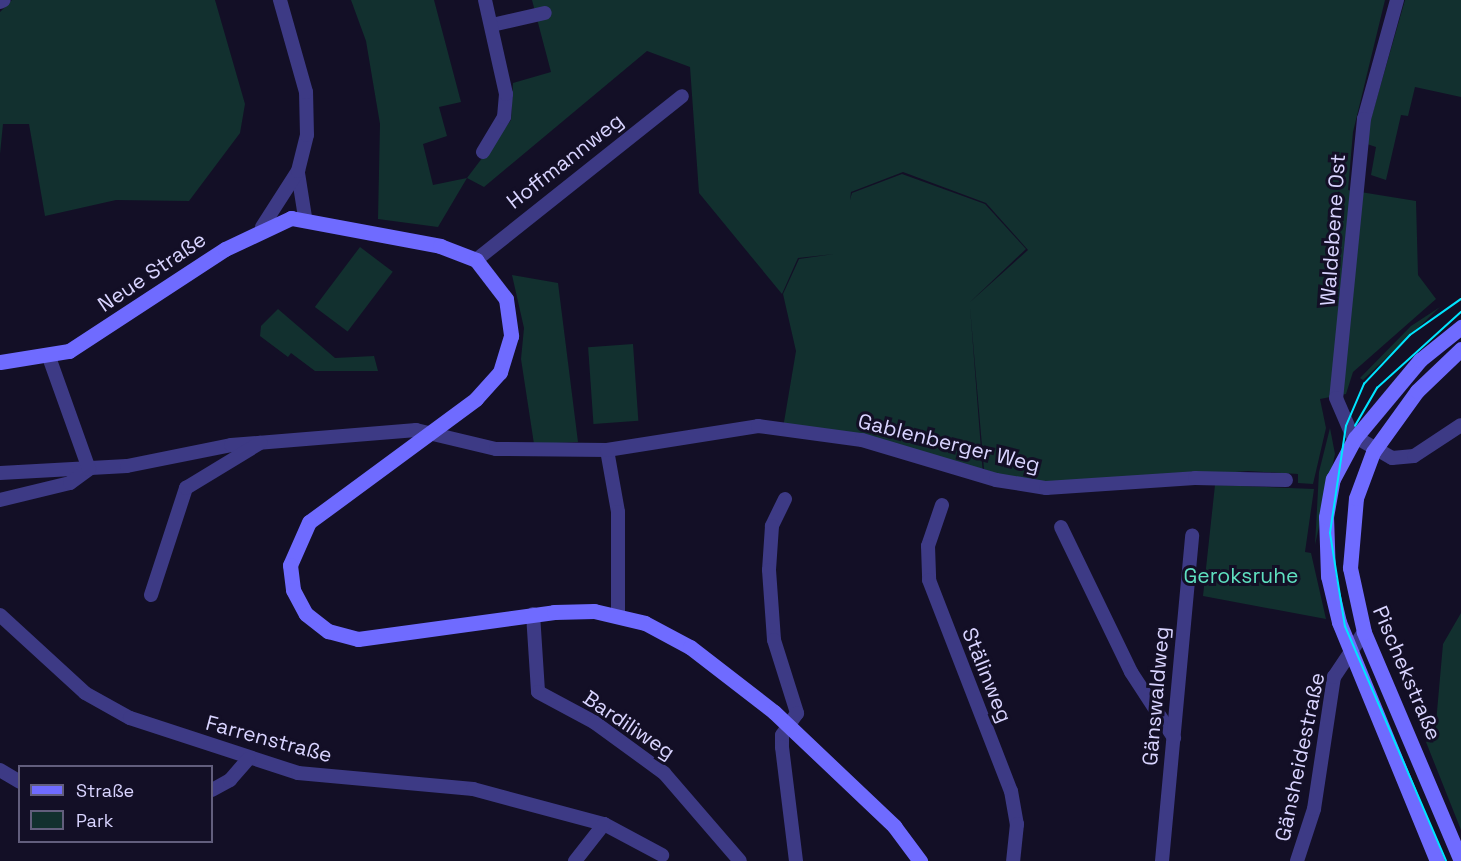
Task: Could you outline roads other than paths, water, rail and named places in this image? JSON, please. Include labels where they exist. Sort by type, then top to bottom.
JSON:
[{"type":"street","points":[[0,2],[4,0]]},
{"type":"street","name":"Neue Straße","points":[[0,362],[50,357],[86,341],[262,227],[298,171],[307,135],[306,92],[280,0]]},
{"type":"street","points":[[483,152],[504,117],[506,94],[485,0]]},
{"type":"street","name":"Waldebene Ost","points":[[1373,452],[1355,438],[1336,393],[1346,343],[1354,190],[1364,119],[1397,0]]},
{"type":"street","points":[[492,25],[544,13]]},
{"type":"street","name":"Hoffmannweg","points":[[476,260],[682,96]]},
{"type":"street","name":"Neue Straße","points":[[298,171],[305,217]]},
{"type":"street","points":[[262,227],[305,217],[440,246],[476,260],[506,299],[512,336],[508,355],[483,392],[320,513],[299,535],[290,565],[298,602],[317,625],[358,639],[533,614],[618,615],[690,647],[790,726],[894,826],[920,861]]},
{"type":"street","name":"Pischekstraße","points":[[1437,861],[1351,652],[1331,591],[1325,532],[1333,479],[1355,438],[1420,360],[1461,327]]},
{"type":"street","name":"Pischekstraße","points":[[1461,349],[1417,391],[1373,452],[1360,482],[1351,538],[1351,579],[1364,632],[1461,861]]},
{"type":"street","points":[[0,500],[70,483],[89,469],[50,357]]},
{"type":"street","name":"Gablenberger Weg","points":[[0,473],[89,469],[260,443],[397,432],[426,434],[496,449],[607,450],[758,426],[862,440],[996,480],[1046,489],[1195,478],[1286,480]]},
{"type":"street","points":[[1373,452],[1407,459],[1461,426]]},
{"type":"street","points":[[151,595],[186,488],[260,443]]},
{"type":"street","points":[[607,450],[618,512],[618,615]]},
{"type":"street","points":[[785,499],[772,526],[769,570],[774,640],[796,708],[782,747],[796,861]]},
{"type":"street","name":"Stälinweg","points":[[942,505],[928,546],[929,580],[1011,791],[1017,824],[1013,861]]},
{"type":"street","points":[[1061,527],[1131,672],[1174,738]]},
{"type":"street","name":"Gänswaldweg","points":[[1162,861],[1192,535]]},
{"type":"street","name":"Bardiliweg","points":[[533,614],[538,692],[594,722],[664,773],[740,861]]},
{"type":"street","name":"Farrenstraße","points":[[0,615],[95,700],[248,759],[326,778],[466,788],[604,824],[662,855]]},
{"type":"street","name":"Gänsheidestraße","points":[[1297,861],[1314,809],[1334,682],[1364,632]]},
{"type":"street","points":[[213,789],[230,780],[248,759]]},
{"type":"street","points":[[0,770],[18,781]]},
{"type":"street","points":[[575,861],[604,824]]},
{"type":"tram line","points":[[1446,861],[1345,627],[1330,533],[1346,426],[1364,384],[1410,335],[1461,299]]},
{"type":"tram line","points":[[1355,426],[1377,388],[1461,312]]},
{"type":"park label","name":"Geroksruhe","points":[[1241,576]]}]
